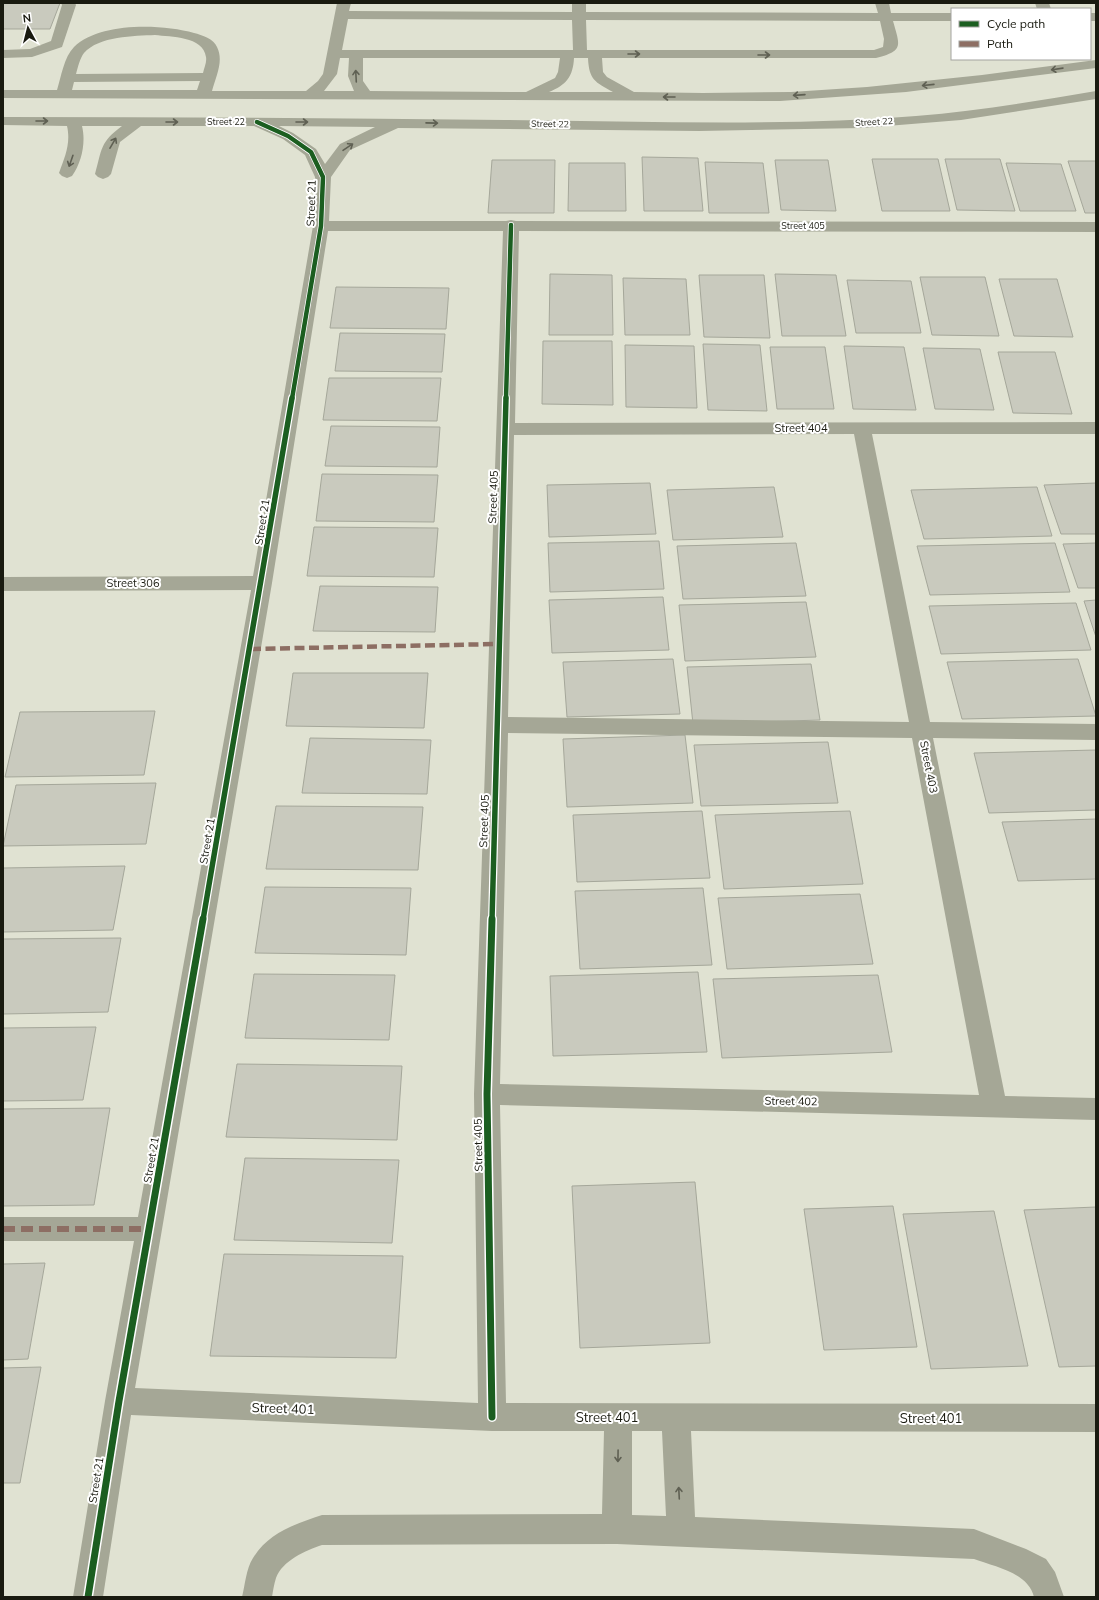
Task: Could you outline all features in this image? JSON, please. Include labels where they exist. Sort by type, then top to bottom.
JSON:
[{"type":"street","points":[[3,54],[32,53],[57,44],[70,4],[68,3]]},
{"type":"street","points":[[310,95],[330,74],[343,9],[883,10],[951,17]]},
{"type":"street","points":[[526,96],[562,80],[573,54],[579,9]]},
{"type":"street","points":[[335,54],[876,54],[890,49],[891,39],[883,10]]},
{"type":"street","points":[[63,94],[78,51],[83,46],[100,37],[134,32],[184,34],[202,39],[209,44],[215,54],[203,95]]},
{"type":"street","points":[[356,54],[356,86],[365,95]]},
{"type":"street","points":[[595,54],[596,72],[602,80],[614,88],[634,97]]},
{"type":"street","points":[[3,94],[634,97],[792,96],[899,88],[1012,76],[1096,64]]},
{"type":"street","points":[[68,78],[208,77]]},
{"type":"street","name":"Street 22","points":[[3,121],[398,122],[802,126],[916,120],[1048,104],[1096,95]]},
{"type":"street","points":[[67,173],[77,143],[77,136],[73,121]]},
{"type":"street","points":[[103,174],[110,146],[114,138],[136,122]]},
{"type":"street","name":"Street 21","points":[[88,1597],[119,1401],[262,582],[321,226],[323,177],[310,152],[288,136],[256,122]]},
{"type":"street","name":"Street 21","points":[[323,177],[344,147],[398,122]]},
{"type":"street","name":"Street 405","points":[[321,226],[511,225],[1096,227]]},
{"type":"street","name":"Street 405","points":[[492,1417],[487,1094],[511,225]]},
{"type":"street","name":"Street 403","points":[[862,428],[994,1106]]},
{"type":"street","name":"Street 404","points":[[505,429],[1096,428]]},
{"type":"street","name":"Street 306","points":[[3,585],[262,582]]},
{"type":"street","points":[[497,725],[1096,732]]},
{"type":"street","name":"Street 402","points":[[487,1094],[1096,1109]]},
{"type":"street","points":[[3,1229],[149,1229]]},
{"type":"street","name":"Street 401","points":[[119,1401],[492,1417],[1096,1418]]},
{"type":"street","points":[[676,1417],[681,1532]]},
{"type":"street","points":[[617,1529],[618,1418]]},
{"type":"street","points":[[257,1597],[263,1569],[279,1550],[300,1537],[322,1530],[617,1529],[974,1544],[1006,1555],[1034,1569],[1048,1589],[1049,1597]]},
{"type":"building","points":[[3,3],[60,3],[50,29],[3,29]]},
{"type":"building","points":[[642,157],[698,158],[703,211],[644,211]]},
{"type":"building","points":[[872,159],[938,159],[950,211],[882,211]]},
{"type":"building","points":[[945,159],[1000,159],[1015,211],[957,210]]},
{"type":"building","points":[[492,160],[555,160],[554,213],[488,213]]},
{"type":"building","points":[[775,160],[828,160],[836,211],[781,210]]},
{"type":"building","points":[[1068,161],[1096,161],[1096,213],[1085,213]]},
{"type":"building","points":[[705,162],[763,163],[769,213],[709,213]]},
{"type":"building","points":[[569,163],[625,163],[626,211],[568,211]]},
{"type":"building","points":[[1006,163],[1061,164],[1076,211],[1020,211]]},
{"type":"building","points":[[550,274],[612,275],[613,335],[549,335]]},
{"type":"building","points":[[775,274],[836,275],[846,336],[782,336]]},
{"type":"building","points":[[699,275],[764,275],[770,338],[704,337]]},
{"type":"building","points":[[920,277],[985,277],[999,336],[932,335]]},
{"type":"building","points":[[623,278],[686,279],[690,335],[625,335]]},
{"type":"building","points":[[999,279],[1057,279],[1073,337],[1014,336]]},
{"type":"building","points":[[847,280],[911,281],[921,333],[856,333]]},
{"type":"building","points":[[336,287],[449,288],[446,329],[330,328]]},
{"type":"building","points":[[340,333],[445,334],[442,372],[335,371]]},
{"type":"building","points":[[543,341],[612,341],[613,405],[542,404]]},
{"type":"building","points":[[703,344],[760,345],[767,411],[708,410]]},
{"type":"building","points":[[625,345],[694,346],[697,408],[626,407]]},
{"type":"building","points":[[844,346],[904,347],[916,410],[853,409]]},
{"type":"building","points":[[770,347],[825,347],[834,409],[777,409]]},
{"type":"building","points":[[923,348],[980,349],[994,410],[935,409]]},
{"type":"building","points":[[998,352],[1055,352],[1072,414],[1013,413]]},
{"type":"building","points":[[329,378],[441,378],[437,421],[323,420]]},
{"type":"building","points":[[331,426],[440,427],[437,467],[325,466]]},
{"type":"building","points":[[322,474],[438,475],[434,522],[316,521]]},
{"type":"building","points":[[650,483],[656,534],[549,537],[547,485]]},
{"type":"building","points":[[1096,483],[1096,534],[1061,534],[1044,485]]},
{"type":"building","points":[[774,487],[783,537],[673,540],[667,490]]},
{"type":"building","points":[[1037,487],[1052,536],[924,539],[911,490]]},
{"type":"building","points":[[314,527],[438,528],[434,577],[307,576]]},
{"type":"building","points":[[659,541],[664,589],[550,592],[548,543]]},
{"type":"building","points":[[796,543],[806,596],[683,599],[677,546]]},
{"type":"building","points":[[1055,543],[1070,592],[930,595],[917,546]]},
{"type":"building","points":[[1096,543],[1096,588],[1078,588],[1063,544]]},
{"type":"building","points":[[320,586],[438,587],[435,632],[313,631]]},
{"type":"building","points":[[663,597],[669,650],[552,653],[549,600]]},
{"type":"building","points":[[1096,600],[1096,637],[1084,601]]},
{"type":"building","points":[[806,602],[816,657],[685,661],[679,605]]},
{"type":"building","points":[[1076,603],[1091,650],[941,654],[929,606]]},
{"type":"building","points":[[673,659],[680,714],[567,717],[563,662]]},
{"type":"building","points":[[1078,659],[1096,716],[962,719],[947,662]]},
{"type":"building","points":[[811,664],[820,720],[693,724],[687,667]]},
{"type":"building","points":[[293,673],[428,673],[424,728],[286,726]]},
{"type":"building","points":[[155,711],[144,775],[5,777],[20,712]]},
{"type":"building","points":[[685,735],[693,803],[567,807],[563,739]]},
{"type":"building","points":[[310,738],[431,740],[427,794],[302,793]]},
{"type":"building","points":[[828,742],[838,803],[701,806],[694,745]]},
{"type":"building","points":[[1096,750],[1096,810],[989,813],[974,753]]},
{"type":"building","points":[[156,783],[146,844],[3,846],[16,785]]},
{"type":"building","points":[[276,806],[423,807],[418,870],[266,869]]},
{"type":"building","points":[[702,811],[710,878],[577,882],[573,815]]},
{"type":"building","points":[[850,811],[863,884],[724,889],[715,815]]},
{"type":"building","points":[[1096,819],[1096,879],[1018,881],[1002,822]]},
{"type":"building","points":[[125,866],[113,930],[3,932],[3,868]]},
{"type":"building","points":[[265,887],[411,888],[406,955],[255,953]]},
{"type":"building","points":[[703,888],[712,965],[580,969],[575,891]]},
{"type":"building","points":[[860,894],[873,964],[727,969],[718,898]]},
{"type":"building","points":[[121,938],[108,1012],[3,1014],[3,939]]},
{"type":"building","points":[[698,972],[707,1052],[553,1056],[550,976]]},
{"type":"building","points":[[254,974],[395,975],[389,1040],[245,1038]]},
{"type":"building","points":[[878,975],[892,1052],[722,1058],[713,979]]},
{"type":"building","points":[[96,1027],[83,1100],[3,1101],[3,1028]]},
{"type":"building","points":[[237,1064],[402,1066],[397,1140],[226,1137]]},
{"type":"building","points":[[110,1108],[94,1205],[3,1206],[3,1109]]},
{"type":"building","points":[[245,1158],[399,1160],[392,1243],[234,1240]]},
{"type":"building","points":[[695,1182],[710,1343],[580,1348],[572,1186]]},
{"type":"building","points":[[893,1206],[917,1347],[824,1350],[804,1209]]},
{"type":"building","points":[[1096,1207],[1096,1366],[1059,1367],[1024,1210]]},
{"type":"building","points":[[994,1211],[1028,1366],[931,1369],[903,1214]]},
{"type":"building","points":[[224,1254],[403,1256],[396,1358],[210,1356]]},
{"type":"building","points":[[45,1263],[28,1359],[3,1360],[3,1264]]},
{"type":"building","points":[[41,1367],[20,1483],[3,1483],[3,1368]]},
{"type":"marked path","points":[[251,649],[499,644]]},
{"type":"marked path","points":[[3,1229],[149,1229]]},
{"type":"cycle path","points":[[88,1597],[119,1401],[262,583],[321,226],[323,177],[311,152],[288,136],[257,122]]},
{"type":"cycle path","points":[[492,1417],[487,1094],[511,225]]}]
